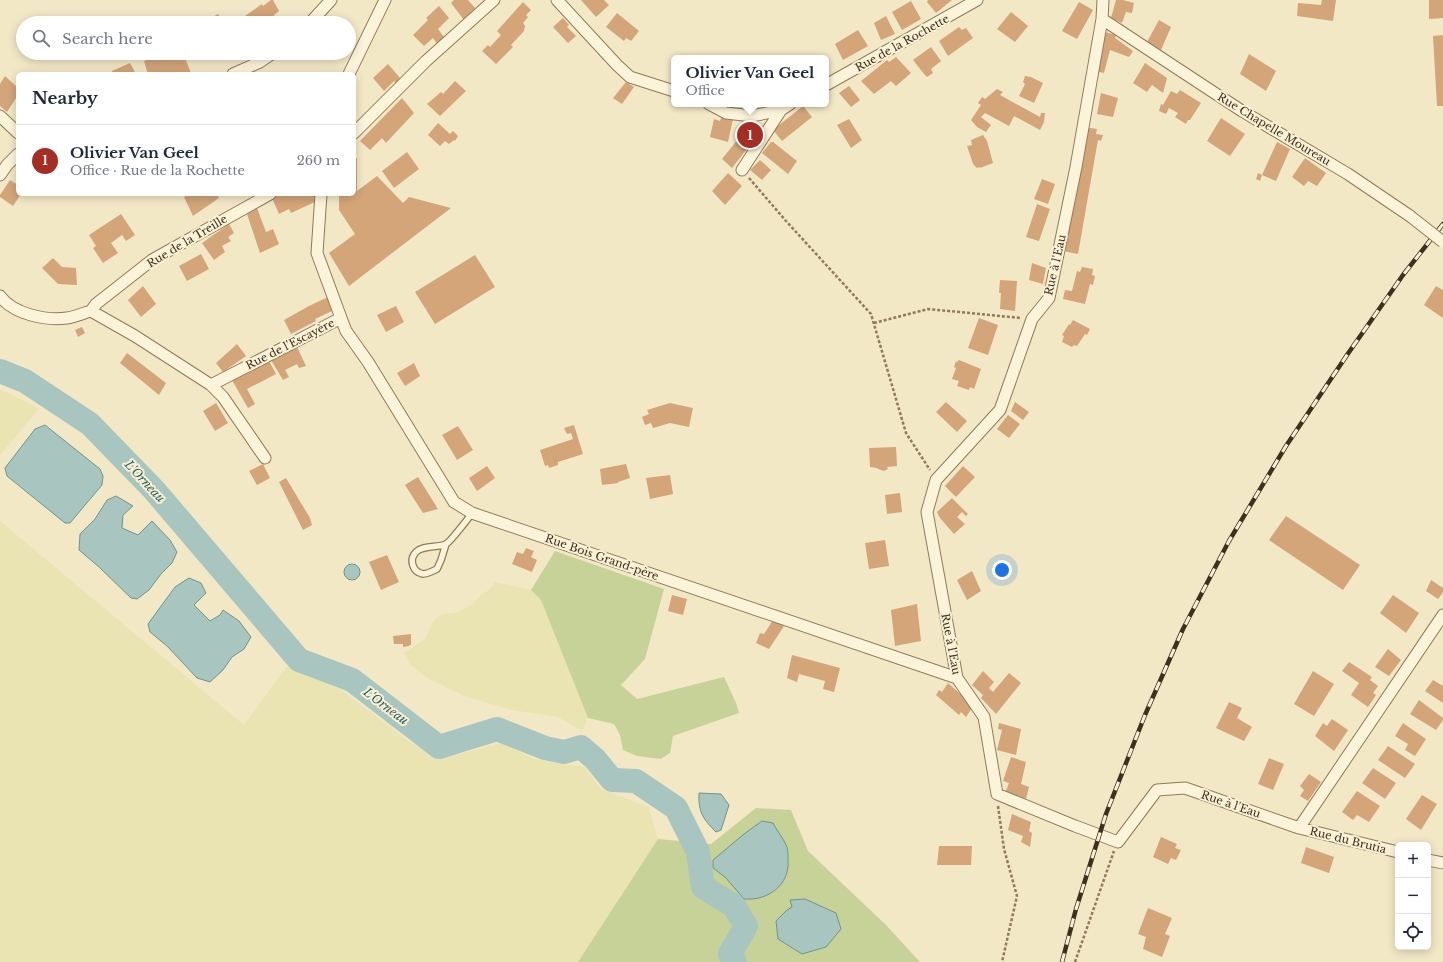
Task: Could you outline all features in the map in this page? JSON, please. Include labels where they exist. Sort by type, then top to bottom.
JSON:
[{"type":"street","points":[[316,16],[331,0]]},
{"type":"street","points":[[356,60],[385,0]]},
{"type":"street","points":[[356,131],[426,61],[494,0]]},
{"type":"street","points":[[557,0],[630,77],[671,90]]},
{"type":"street","name":"Rue de la Rochette","points":[[829,83],[977,0]]},
{"type":"street","name":"Rue à l'Eau","points":[[996,794],[984,717],[957,678],[927,512],[936,480],[1000,410],[1032,319],[1048,298],[1076,167],[1102,19],[1102,0]]},
{"type":"street","name":"Rue Chapelle Moureau","points":[[1102,19],[1242,111],[1348,174],[1410,216],[1443,242]]},
{"type":"street","points":[[237,72],[263,60]]},
{"type":"street","points":[[350,72],[356,60]]},
{"type":"street","points":[[715,107],[726,112],[752,116],[785,107]]},
{"type":"street","points":[[742,170],[785,107]]},
{"type":"street","points":[[0,116],[16,131]]},
{"type":"street","points":[[0,175],[16,156]]},
{"type":"street","name":"Rue de la Treille","points":[[91,311],[96,304],[152,260],[266,196]]},
{"type":"street","name":"Rue de l'Escayère","points":[[211,385],[341,318],[317,253],[321,196]]},
{"type":"street","points":[[0,296],[3,300],[23,312],[45,318],[67,318],[91,311],[135,336],[211,385],[224,397],[265,458]]},
{"type":"street","name":"Rue Bois Grand-père","points":[[341,318],[346,331],[368,362],[454,502],[472,513],[957,678]]},
{"type":"street","points":[[1299,828],[1443,615]]},
{"type":"street","name":"Rue à l'Eau","points":[[1118,842],[1157,790],[1185,788],[1299,828]]},
{"type":"street","points":[[996,794],[1118,842]]},
{"type":"street","name":"Rue du Brutia","points":[[1299,828],[1395,851]]},
{"type":"street","points":[[1431,861],[1443,863]]},
{"type":"lane","points":[[446,544],[428,547],[417,551],[413,557],[412,566],[417,572],[424,574],[437,569],[446,544],[472,513]]},
{"type":"path","points":[[742,170],[786,221],[871,314],[906,433],[936,480]]},
{"type":"path","points":[[874,323],[928,308],[1032,319]]},
{"type":"path","points":[[996,794],[1004,849],[1016,896],[1002,962]]},
{"type":"path","points":[[1075,962],[1111,857],[1118,842]]},
{"type":"shaded area","points":[[0,389],[39,409],[0,455]]},
{"type":"shaded area","points":[[0,521],[244,725],[287,666],[340,689],[410,742],[440,759],[502,743],[534,759],[585,767],[601,789],[649,807],[658,839],[578,962],[0,962]]},
{"type":"shaded area","points":[[495,582],[531,590],[541,600],[588,718],[582,731],[558,717],[512,710],[464,696],[427,678],[410,664],[404,653],[425,639],[434,621],[440,615],[459,612],[473,604],[480,596],[490,589]]},
{"type":"green space","points":[[555,551],[664,589],[645,659],[621,685],[637,699],[724,677],[739,713],[673,736],[670,753],[661,759],[637,756],[623,750],[620,735],[614,724],[588,718],[541,600],[531,590]]},
{"type":"green space","points":[[756,808],[791,810],[808,851],[886,925],[920,962],[578,962],[658,839],[711,844]]},
{"type":"water","points":[[45,425],[100,469],[103,476],[102,485],[70,523],[65,523],[7,476],[5,468],[35,429]]},
{"type":"water","points":[[116,496],[133,506],[123,515],[122,528],[138,535],[152,521],[170,540],[177,552],[172,563],[161,574],[149,590],[137,599],[131,598],[79,550],[80,534],[95,519],[107,500]]},
{"type":"water","points":[[352,564],[358,566],[360,572],[358,578],[352,580],[346,578],[344,572],[346,566]]},
{"type":"water","points":[[189,578],[201,583],[206,593],[194,605],[210,621],[220,615],[223,610],[239,621],[251,637],[244,649],[232,657],[223,670],[210,682],[197,678],[167,646],[150,632],[148,624],[175,587]]},
{"type":"water","points":[[699,793],[721,794],[729,805],[721,830],[716,832],[702,815],[699,805]]},
{"type":"water","points":[[762,821],[773,823],[784,841],[788,850],[788,869],[781,884],[776,890],[761,897],[744,899],[725,877],[713,868],[713,860]]},
{"type":"water","points":[[805,899],[836,913],[841,929],[826,947],[802,954],[778,939],[776,921],[792,907],[790,900]]},
{"type":"building","points":[[273,0],[279,11],[274,16],[245,16],[262,4],[263,6]]},
{"type":"building","points":[[454,0],[468,0],[475,8],[464,20],[451,3]]},
{"type":"building","points":[[581,0],[604,0],[609,5],[596,17]]},
{"type":"building","points":[[928,0],[952,0],[936,13],[927,2]]},
{"type":"building","points":[[1116,0],[1134,3],[1132,13],[1126,12],[1122,23],[1111,18]]},
{"type":"building","points":[[1322,0],[1336,0],[1333,21],[1297,16],[1298,3],[1321,5]]},
{"type":"building","points":[[1429,0],[1443,0],[1443,18],[1429,19]]},
{"type":"building","points":[[911,1],[921,19],[902,30],[892,12]]},
{"type":"building","points":[[523,2],[531,10],[526,15],[528,17],[523,23],[525,26],[524,31],[511,45],[513,47],[496,64],[482,51],[488,45],[490,47],[501,35],[497,31]]},
{"type":"building","points":[[1079,2],[1093,10],[1077,39],[1062,31]]},
{"type":"building","points":[[439,6],[449,18],[438,29],[444,37],[437,44],[433,38],[424,46],[413,35],[428,20],[426,18]]},
{"type":"building","points":[[1011,12],[1028,26],[1015,42],[997,29]]},
{"type":"building","points":[[617,13],[639,31],[631,41],[626,38],[624,41],[606,27]]},
{"type":"building","points":[[886,16],[895,34],[881,40],[874,23]]},
{"type":"building","points":[[563,18],[569,25],[567,27],[576,36],[568,43],[553,27]]},
{"type":"building","points":[[1159,20],[1171,27],[1161,50],[1147,42]]},
{"type":"building","points":[[959,27],[962,30],[966,28],[973,38],[948,56],[939,41]]},
{"type":"building","points":[[858,30],[868,46],[843,60],[835,44]]},
{"type":"building","points":[[1105,32],[1116,35],[1115,38],[1133,51],[1129,57],[1110,50],[1104,73],[1099,72],[1098,75],[1093,75]]},
{"type":"building","points":[[1443,35],[1443,106],[1437,106],[1433,36]]},
{"type":"building","points":[[931,47],[941,61],[931,69],[933,73],[927,77],[913,60]]},
{"type":"building","points":[[1249,54],[1276,71],[1266,91],[1240,74]]},
{"type":"building","points":[[896,57],[911,73],[896,86],[891,81],[874,94],[861,81],[887,60],[889,62]]},
{"type":"building","points":[[186,60],[191,72],[147,72],[144,61]]},
{"type":"building","points":[[130,63],[135,72],[112,72]]},
{"type":"building","points":[[1145,63],[1167,78],[1163,93],[1152,85],[1147,92],[1133,83]]},
{"type":"building","points":[[388,64],[400,78],[396,83],[394,81],[384,91],[373,78]]},
{"type":"building","points":[[5,76],[16,86],[16,98],[7,112],[0,106],[0,84]]},
{"type":"building","points":[[1025,76],[1031,77],[1043,83],[1034,103],[1019,96],[1025,84],[1023,82]]},
{"type":"building","points":[[455,81],[466,91],[440,116],[427,104],[441,92],[443,94]]},
{"type":"building","points":[[626,82],[634,87],[622,104],[613,98]]},
{"type":"building","points":[[849,86],[860,100],[851,107],[839,93]]},
{"type":"building","points":[[997,89],[1003,92],[1000,95],[1040,117],[1041,113],[1045,113],[1044,122],[1040,130],[1014,116],[1009,126],[985,113],[981,117],[991,125],[986,132],[977,127],[971,120],[981,105],[978,103],[982,97],[985,99]]},
{"type":"building","points":[[1180,90],[1201,103],[1186,124],[1175,117],[1178,113],[1169,108],[1166,114],[1159,111],[1161,104],[1163,105],[1171,91],[1177,94]]},
{"type":"building","points":[[1101,93],[1118,98],[1113,117],[1097,114]]},
{"type":"building","points":[[402,98],[414,113],[386,143],[382,138],[370,150],[360,141]]},
{"type":"building","points":[[802,107],[804,107],[812,117],[782,141],[773,130]]},
{"type":"building","points":[[722,116],[733,119],[728,142],[710,137],[714,119],[720,121]]},
{"type":"building","points":[[1221,118],[1245,134],[1230,156],[1207,141]]},
{"type":"building","points":[[849,119],[862,140],[851,148],[837,125]]},
{"type":"building","points":[[438,123],[450,134],[453,131],[458,136],[455,141],[454,140],[449,144],[445,141],[440,146],[428,135]]},
{"type":"building","points":[[751,123],[761,131],[732,168],[722,159]]},
{"type":"building","points":[[1084,127],[1097,129],[1096,134],[1103,135],[1101,141],[1098,140],[1078,254],[1063,251]]},
{"type":"building","points":[[983,135],[987,141],[993,163],[977,168],[973,164],[967,146],[972,145],[971,140]]},
{"type":"building","points":[[771,142],[797,161],[788,174],[762,153]]},
{"type":"building","points":[[1277,142],[1290,149],[1276,181],[1262,175]]},
{"type":"building","points":[[407,152],[419,169],[394,188],[382,171]]},
{"type":"building","points":[[357,158],[357,191],[377,176],[403,203],[409,197],[451,208],[349,286],[329,253],[355,234],[339,210],[339,196],[356,196]]},
{"type":"building","points":[[1305,158],[1326,173],[1317,186],[1308,181],[1304,186],[1292,177]]},
{"type":"building","points":[[760,160],[771,170],[762,180],[750,170]]},
{"type":"building","points":[[728,173],[742,186],[725,205],[712,191]]},
{"type":"building","points":[[1258,173],[1262,175],[1260,181],[1256,179]]},
{"type":"building","points":[[1042,179],[1055,184],[1048,204],[1034,199]]},
{"type":"building","points":[[10,180],[16,184],[16,196],[20,196],[13,206],[0,197]]},
{"type":"building","points":[[218,196],[219,198],[193,216],[184,197]]},
{"type":"building","points":[[276,196],[315,196],[317,201],[291,213],[289,209],[279,214],[272,198]]},
{"type":"building","points":[[1037,204],[1050,209],[1039,241],[1026,237]]},
{"type":"building","points":[[257,208],[266,232],[273,229],[279,244],[260,253],[247,214]]},
{"type":"building","points":[[121,214],[135,235],[126,241],[122,235],[111,243],[118,253],[103,263],[93,248],[96,246],[89,235]]},
{"type":"building","points":[[229,224],[234,233],[228,237],[231,241],[222,246],[225,252],[214,260],[202,243]]},
{"type":"building","points":[[201,254],[209,269],[187,281],[179,266]]},
{"type":"building","points":[[475,255],[495,287],[435,324],[415,292]]},
{"type":"building","points":[[53,258],[62,267],[76,268],[77,285],[58,284],[42,268]]},
{"type":"building","points":[[1032,263],[1046,268],[1043,284],[1029,280]]},
{"type":"building","points":[[1082,267],[1093,269],[1092,275],[1095,276],[1093,285],[1090,284],[1085,304],[1063,299],[1065,290],[1072,291],[1077,271],[1080,272]]},
{"type":"building","points":[[1000,280],[1017,281],[1015,311],[1000,309]]},
{"type":"building","points":[[143,286],[156,304],[141,317],[128,300]]},
{"type":"building","points":[[1436,286],[1443,290],[1443,318],[1424,305]]},
{"type":"building","points":[[328,297],[334,310],[315,319],[316,321],[291,334],[284,320]]},
{"type":"building","points":[[396,306],[404,322],[386,332],[377,315]]},
{"type":"building","points":[[979,318],[998,325],[988,355],[968,348]]},
{"type":"building","points":[[1073,320],[1090,329],[1087,335],[1085,334],[1077,346],[1074,345],[1072,347],[1062,342],[1064,336],[1062,335]]},
{"type":"building","points":[[82,327],[85,333],[78,337],[75,330]]},
{"type":"building","points":[[237,344],[246,356],[223,372],[216,363]]},
{"type":"building","points":[[297,347],[306,366],[299,368],[297,364],[285,370],[289,377],[283,380],[271,360]]},
{"type":"building","points":[[127,353],[166,383],[159,395],[120,363]]},
{"type":"building","points":[[959,360],[981,369],[974,389],[970,387],[969,390],[957,386],[959,381],[952,379],[956,368],[954,367],[956,361],[957,362]]},
{"type":"building","points":[[269,361],[276,374],[247,389],[255,404],[248,408],[232,380]]},
{"type":"building","points":[[414,363],[420,376],[405,386],[397,373]]},
{"type":"building","points":[[946,402],[967,421],[957,432],[936,412]]},
{"type":"building","points":[[1015,402],[1029,412],[1023,420],[1011,411]]},
{"type":"building","points":[[216,403],[228,423],[215,431],[203,411]]},
{"type":"building","points":[[670,403],[693,408],[689,427],[670,423],[653,428],[651,423],[645,425],[642,417],[649,414],[647,410]]},
{"type":"building","points":[[1008,415],[1020,424],[1009,438],[997,429]]},
{"type":"building","points":[[574,425],[583,454],[558,462],[558,465],[549,468],[548,465],[545,466],[540,450],[573,439],[571,433],[567,434],[564,428]]},
{"type":"building","points":[[458,426],[473,450],[457,460],[442,435]]},
{"type":"building","points":[[896,447],[897,466],[887,467],[888,469],[884,471],[870,467],[869,448]]},
{"type":"building","points":[[263,464],[270,478],[257,485],[249,471]]},
{"type":"building","points":[[626,464],[630,478],[618,483],[602,485],[600,469]]},
{"type":"building","points":[[487,466],[495,478],[477,491],[469,478]]},
{"type":"building","points":[[963,466],[975,477],[956,497],[945,486]]},
{"type":"building","points":[[670,475],[673,494],[650,499],[646,478]]},
{"type":"building","points":[[418,477],[438,509],[423,513],[405,485]]},
{"type":"building","points":[[286,478],[310,518],[312,525],[303,530],[279,482]]},
{"type":"building","points":[[900,493],[902,512],[887,514],[885,495]]},
{"type":"building","points":[[952,498],[968,514],[966,516],[962,512],[957,517],[965,524],[954,534],[940,518],[937,512]]},
{"type":"building","points":[[1286,516],[1360,565],[1343,590],[1269,540]]},
{"type":"building","points":[[885,540],[889,566],[869,569],[865,543]]},
{"type":"building","points":[[526,548],[534,551],[531,557],[537,560],[532,572],[512,564],[517,552],[523,554]]},
{"type":"building","points":[[387,555],[399,582],[381,590],[369,562]]},
{"type":"building","points":[[972,571],[981,591],[967,600],[957,580]]},
{"type":"building","points":[[1431,580],[1443,588],[1443,592],[1438,599],[1426,591]]},
{"type":"building","points":[[672,595],[687,599],[683,615],[668,611]]},
{"type":"building","points":[[1393,595],[1419,613],[1406,633],[1380,613]]},
{"type":"building","points":[[917,604],[921,641],[895,646],[891,610]]},
{"type":"building","points":[[773,620],[784,626],[769,649],[756,643],[760,633],[764,634]]},
{"type":"building","points":[[411,634],[411,645],[403,647],[403,644],[394,644],[393,636]]},
{"type":"building","points":[[1388,649],[1401,660],[1389,676],[1375,667]]},
{"type":"building","points":[[792,655],[840,668],[834,692],[823,689],[825,681],[799,674],[797,682],[787,678]]},
{"type":"building","points":[[1349,662],[1372,677],[1370,680],[1378,686],[1373,693],[1376,695],[1368,707],[1351,695],[1359,683],[1342,671]]},
{"type":"building","points":[[983,671],[994,682],[989,688],[993,692],[1009,673],[1021,683],[996,714],[981,698],[983,695],[972,685]]},
{"type":"building","points":[[1313,671],[1334,684],[1314,716],[1294,704]]},
{"type":"building","points":[[1433,680],[1443,686],[1443,703],[1425,691]]},
{"type":"building","points":[[948,683],[968,701],[967,703],[972,708],[966,717],[961,712],[959,715],[936,695],[939,690],[942,692]]},
{"type":"building","points":[[1419,700],[1443,718],[1436,730],[1410,714]]},
{"type":"building","points":[[1229,702],[1242,708],[1237,718],[1252,727],[1244,741],[1216,728]]},
{"type":"building","points":[[1332,719],[1348,730],[1334,751],[1315,736],[1323,723],[1327,726]]},
{"type":"building","points":[[999,723],[1021,729],[1016,755],[997,750],[1002,730],[998,729]]},
{"type":"building","points":[[1403,723],[1426,739],[1415,756],[1405,750],[1408,744],[1395,736]]},
{"type":"building","points":[[1388,746],[1415,764],[1405,778],[1378,760]]},
{"type":"building","points":[[1011,757],[1026,762],[1021,784],[1029,787],[1026,799],[1006,791],[1009,783],[1003,781]]},
{"type":"building","points":[[1269,758],[1284,764],[1273,790],[1258,784]]},
{"type":"building","points":[[1373,768],[1396,783],[1385,799],[1362,783]]},
{"type":"building","points":[[1309,774],[1321,782],[1308,801],[1300,796],[1304,790],[1300,786]]},
{"type":"building","points":[[1357,791],[1380,806],[1369,822],[1357,815],[1353,820],[1342,812]]},
{"type":"building","points":[[1422,795],[1437,804],[1421,830],[1406,819]]},
{"type":"building","points":[[1012,814],[1031,822],[1029,831],[1032,833],[1030,847],[1021,842],[1023,836],[1008,830]]},
{"type":"building","points":[[1161,837],[1177,844],[1175,848],[1181,850],[1176,860],[1171,858],[1168,864],[1153,857]]},
{"type":"building","points":[[939,846],[972,846],[971,865],[937,865]]},
{"type":"building","points":[[1306,847],[1334,857],[1329,873],[1301,863]]},
{"type":"building","points":[[1148,908],[1172,918],[1165,934],[1170,936],[1162,957],[1143,949],[1146,937],[1138,934]]},
{"type":"waterway","name":"L'Orneau","points":[[0,371],[25,381],[90,424],[154,490],[299,660],[352,680],[439,747],[497,729],[545,748],[564,752],[581,747],[595,759],[612,780],[636,781],[676,808],[698,852],[703,887],[734,906],[746,926],[730,954],[735,962]]},
{"type":"railway","points":[[1062,962],[1076,909],[1106,814],[1145,715],[1183,629],[1229,541],[1286,446],[1403,275],[1443,224]]},
{"type":"place","name":"Olivier Van Geel","points":[[750,135]]}]
